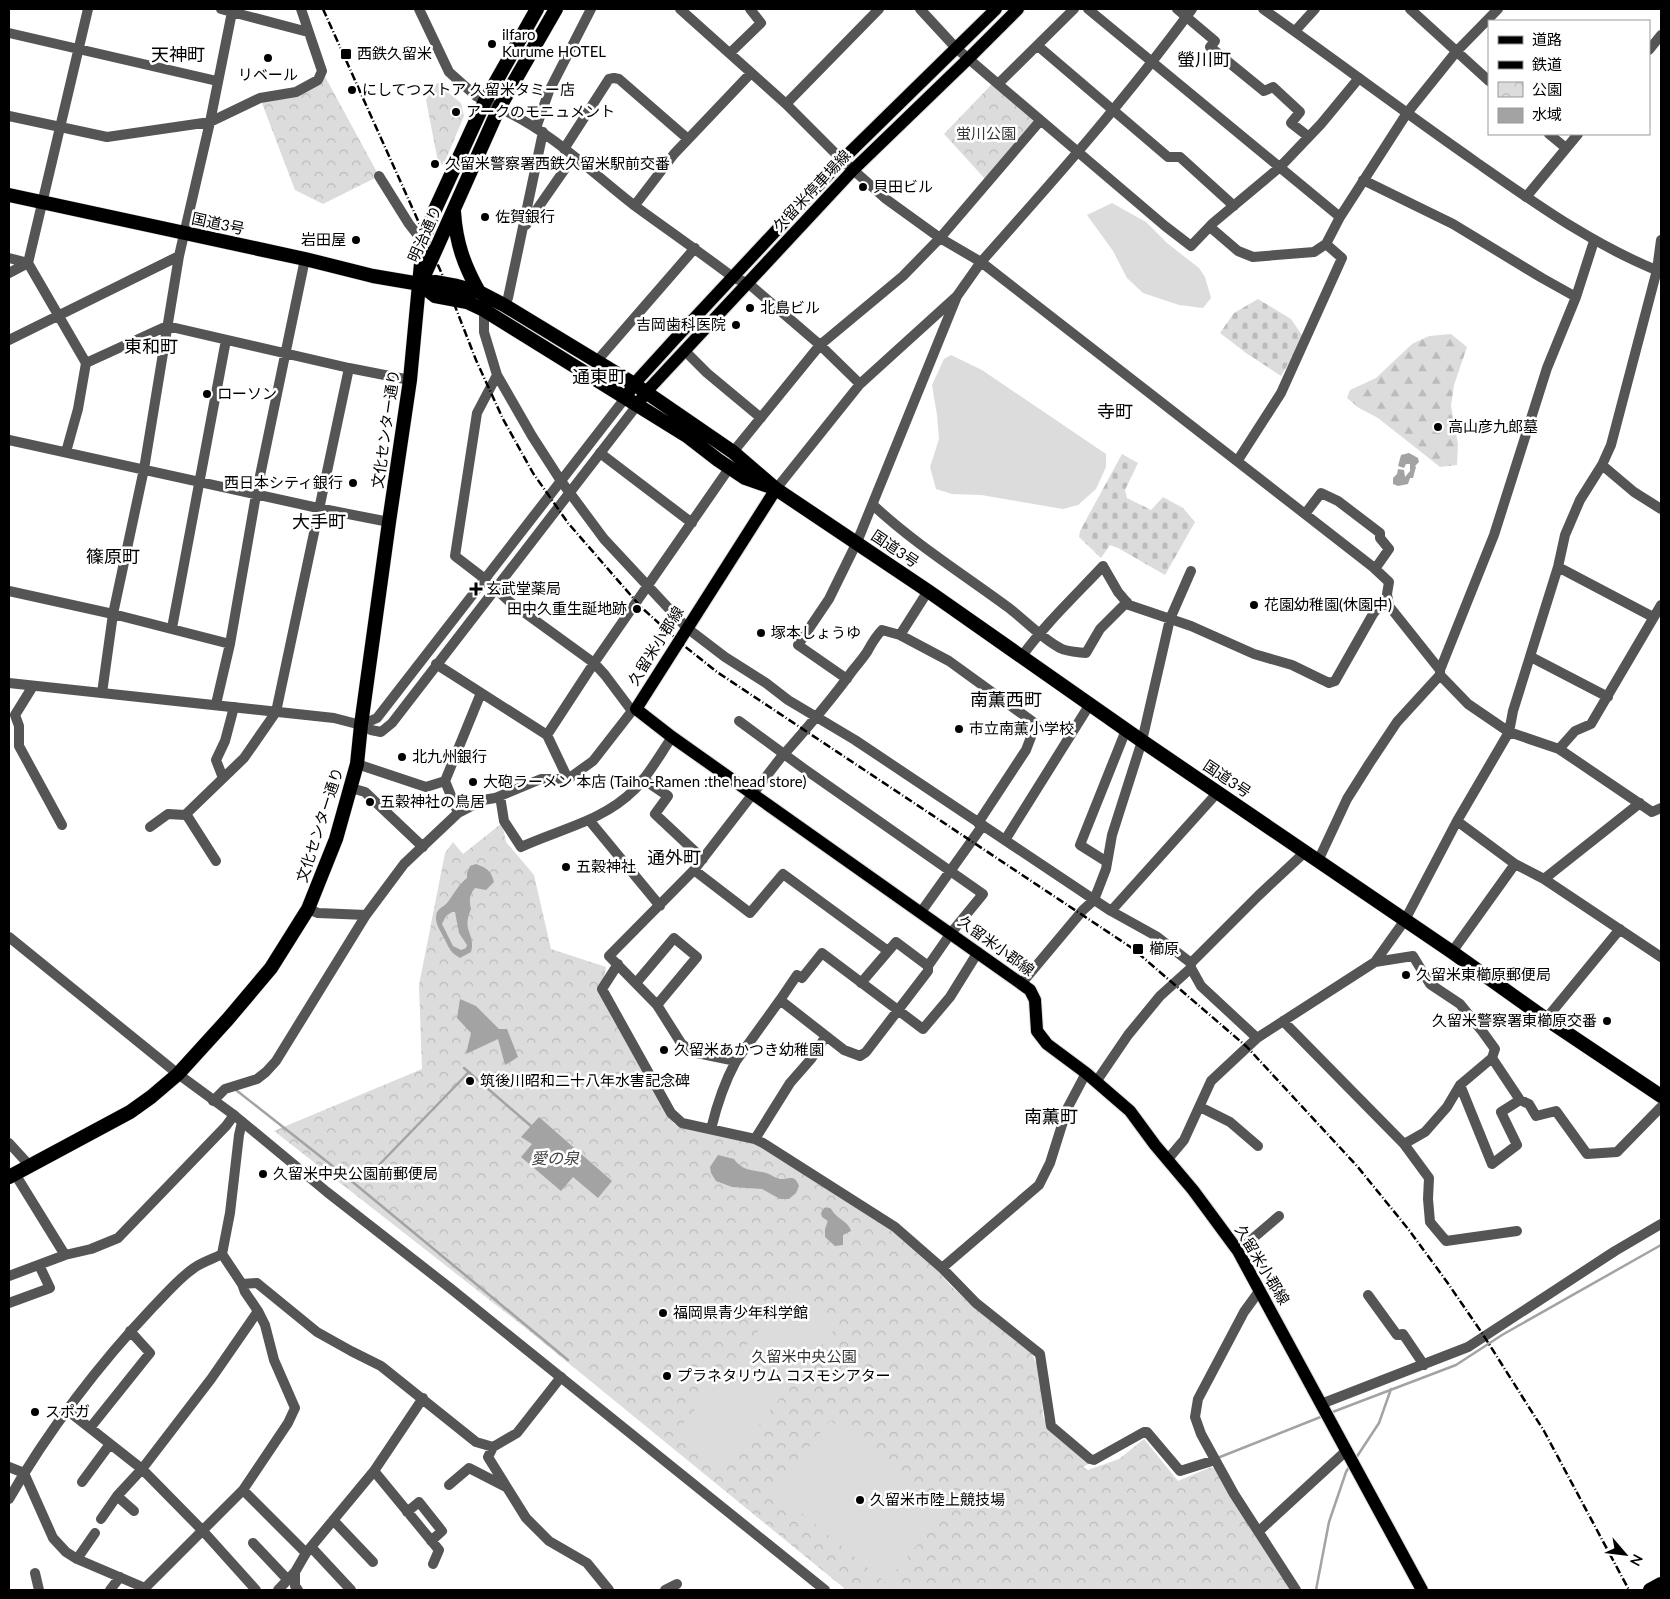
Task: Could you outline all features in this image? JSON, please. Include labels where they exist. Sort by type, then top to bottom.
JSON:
[{"type":"highway","name":"明治通り","points":[[420,284],[423,242],[433,214],[485,102],[538,9]]},
{"type":"highway","name":"明治通り","points":[[420,284],[500,108],[556,9]]},
{"type":"highway","name":"国道3号","points":[[9,195],[306,259],[373,276],[420,284],[435,282],[479,292],[504,305],[646,392],[733,452],[776,489],[928,591],[1126,730],[1661,1096]]},
{"type":"highway","points":[[454,209],[456,234],[465,266],[479,292]]},
{"type":"highway","name":"国道3号","points":[[420,284],[436,296],[467,302],[484,310],[632,400],[687,436],[745,478],[776,489]]},
{"type":"highway","name":"文化センター通り","points":[[12,1176],[130,1112],[151,1098],[178,1074],[228,1020],[271,968],[308,909],[336,839],[357,764],[388,522],[410,380],[420,284]]},
{"type":"highway","points":[[1650,1590],[1661,1584]]},
{"type":"main road","name":"久留米停車場線","points":[[632,400],[634,384],[842,160],[996,9]]},
{"type":"main road","name":"久留米停車場線","points":[[632,400],[646,392],[853,170],[1018,9]]},
{"type":"main road","name":"久留米小郡線","points":[[776,489],[634,710],[1030,990],[1035,1000],[1037,1031],[1047,1044],[1086,1073],[1130,1111],[1238,1251],[1422,1590]]},
{"type":"street","points":[[66,452],[78,409],[86,363],[28,262],[88,9]]},
{"type":"street","points":[[221,9],[233,10],[308,32]]},
{"type":"street","points":[[9,116],[107,138],[210,122],[260,98],[296,92],[318,80],[322,71],[301,9]]},
{"type":"street","points":[[419,9],[449,72],[476,96],[540,130],[635,205],[734,278],[748,283],[820,345],[860,384]]},
{"type":"street","points":[[504,305],[508,298],[522,230],[548,91],[591,9]]},
{"type":"street","points":[[680,9],[786,104],[842,160],[886,199],[940,238],[981,262],[1238,460],[1375,569],[1389,582],[1388,604],[1440,672],[1468,704],[1509,732],[1559,749],[1652,812],[1661,808]]},
{"type":"street","points":[[730,53],[761,23],[750,9]]},
{"type":"street","points":[[786,104],[879,9]]},
{"type":"street","points":[[920,9],[968,59],[1191,246],[1210,227],[1280,167],[1309,137],[1359,78]]},
{"type":"street","points":[[998,84],[1074,9]]},
{"type":"street","points":[[1088,9],[1340,217]]},
{"type":"street","points":[[1177,9],[1189,13],[1215,41],[1210,47],[1264,91],[1273,87],[1300,112],[1291,123],[1309,137]]},
{"type":"street","points":[[1263,9],[1526,197],[1594,241],[1659,271]]},
{"type":"street","points":[[1295,31],[1315,9]]},
{"type":"street","points":[[1410,9],[1488,80]]},
{"type":"street","points":[[1210,227],[1238,251],[1253,257],[1314,252],[1326,244],[1340,217],[1406,113],[1456,52],[1498,9]]},
{"type":"street","points":[[102,693],[113,614],[144,469],[179,256],[210,122],[233,10]]},
{"type":"street","points":[[776,489],[860,384],[956,296],[981,262],[1079,152],[1153,62],[1189,13]]},
{"type":"street","points":[[9,33],[217,81]]},
{"type":"street","points":[[1650,49],[1661,35]]},
{"type":"street","points":[[1038,46],[1168,158],[1180,157],[1234,206]]},
{"type":"street","points":[[635,205],[674,154],[751,73]]},
{"type":"street","points":[[564,150],[609,79],[614,78],[619,79],[688,139]]},
{"type":"street","points":[[733,452],[820,345],[903,276],[940,238],[1040,121]]},
{"type":"street","points":[[1550,135],[1566,148]]},
{"type":"street","points":[[1526,197],[1577,135]]},
{"type":"street","points":[[522,230],[574,156]]},
{"type":"street","points":[[379,176],[409,224],[423,242]]},
{"type":"street","points":[[1363,180],[1453,224],[1576,297]]},
{"type":"street","points":[[1168,1159],[1184,1140],[1211,1081],[1257,1038],[1376,962],[1405,920],[1457,821],[1509,732],[1513,711],[1558,567],[1565,535],[1580,500],[1602,465],[1610,444],[1659,271],[1661,240]]},
{"type":"street","points":[[1318,861],[1347,799],[1369,764],[1397,722],[1440,672],[1494,534],[1547,368],[1576,297],[1594,241]]},
{"type":"street","points":[[1238,460],[1281,393],[1342,258],[1326,244]]},
{"type":"street","points":[[596,362],[695,248]]},
{"type":"street","points":[[9,340],[179,256]]},
{"type":"street","points":[[9,258],[28,262]]},
{"type":"street","points":[[216,704],[230,644],[256,495],[306,259]]},
{"type":"street","points":[[9,273],[28,262]]},
{"type":"street","points":[[847,679],[798,645],[830,599],[873,505],[956,296]]},
{"type":"street","points":[[484,310],[484,332],[497,374],[532,436],[561,481],[604,539],[686,628],[788,700],[817,716],[1110,911],[1156,936],[1191,966],[1201,986],[1257,1038]]},
{"type":"street","points":[[86,363],[167,326],[285,354],[410,380]]},
{"type":"street","points":[[172,628],[226,340]]},
{"type":"street","points":[[685,351],[761,418]]},
{"type":"street","points":[[150,827],[168,814],[185,815],[244,758],[276,712],[349,368]]},
{"type":"street","points":[[213,1100],[225,1089],[257,1079],[276,1061],[366,915],[404,864],[458,813],[483,800],[500,796],[541,778],[568,779],[593,761],[634,710],[594,664],[537,624],[455,556],[477,413],[497,374]]},
{"type":"street","points":[[9,684],[216,704],[334,718],[382,732],[392,722],[496,589],[600,453],[632,400]]},
{"type":"street","points":[[361,725],[377,718],[561,481],[632,400]]},
{"type":"street","points":[[9,440],[256,495],[388,522]]},
{"type":"street","points":[[600,453],[692,523]]},
{"type":"street","points":[[1602,465],[1634,492],[1661,509]]},
{"type":"street","points":[[547,735],[730,467]]},
{"type":"street","points":[[1305,514],[1321,493],[1338,501],[1380,533],[1380,538],[1389,549],[1375,569]]},
{"type":"street","points":[[873,505],[927,551],[1009,609],[1061,649],[1086,653],[1100,629],[1127,602]]},
{"type":"street","points":[[1022,656],[1039,633],[1103,566],[1118,592],[1129,605],[1191,626],[1254,654],[1292,665],[1330,683],[1335,681],[1373,614],[1380,605],[1388,604]]},
{"type":"street","points":[[1558,567],[1653,617]]},
{"type":"street","points":[[1021,984],[1083,910],[1094,900],[1107,862],[1112,835],[1142,741],[1170,619],[1191,571]]},
{"type":"street","points":[[9,591],[172,628],[230,644]]},
{"type":"street","points":[[900,635],[928,591]]},
{"type":"street","points":[[1559,749],[1575,731],[1591,724],[1661,605]]},
{"type":"street","points":[[736,1061],[692,1052],[681,1043],[657,1005],[609,956],[694,870],[785,753],[847,679],[867,652],[875,637],[882,630],[900,635],[949,661],[1036,724],[1026,750],[952,871],[921,912]]},
{"type":"street","points":[[1531,657],[1608,698]]},
{"type":"street","points":[[436,664],[547,735],[568,779]]},
{"type":"street","points":[[33,686],[15,715],[19,726],[19,746],[62,825]]},
{"type":"street","points":[[458,813],[445,781],[481,692]]},
{"type":"street","points":[[1005,840],[1090,704]]},
{"type":"street","points":[[224,778],[216,760],[225,741],[234,706]]},
{"type":"street","points":[[739,721],[983,894],[951,933],[928,966],[928,971],[866,1052],[860,1056],[844,1050],[780,1000]]},
{"type":"street","points":[[1107,862],[1080,845],[1126,730]]},
{"type":"street","points":[[500,796],[504,821],[521,847],[612,809],[635,789],[672,737]]},
{"type":"street","points":[[357,764],[426,787],[445,781]]},
{"type":"street","points":[[643,779],[668,796],[654,814],[703,859]]},
{"type":"street","points":[[351,788],[365,792],[423,847]]},
{"type":"street","points":[[1110,911],[1218,792]]},
{"type":"street","points":[[1544,879],[1640,803]]},
{"type":"street","points":[[186,814],[216,861]]},
{"type":"street","points":[[589,820],[660,906]]},
{"type":"street","points":[[1457,821],[1515,864],[1544,879],[1661,957]]},
{"type":"street","points":[[1096,1082],[1128,1035],[1160,996],[1258,896],[1306,852]]},
{"type":"street","points":[[1452,952],[1515,864]]},
{"type":"street","points":[[694,870],[750,913],[783,874],[888,951]]},
{"type":"street","points":[[308,909],[318,913],[366,915]]},
{"type":"street","points":[[1546,1019],[1620,929]]},
{"type":"street","points":[[9,936],[178,1074],[234,1115],[825,1590]]},
{"type":"street","points":[[636,983],[674,938],[697,957],[657,1005]]},
{"type":"street","points":[[861,983],[896,942],[928,966]]},
{"type":"street","points":[[711,1129],[725,1080],[736,1061],[796,975],[802,978],[822,953],[923,1029],[950,997],[978,952]]},
{"type":"street","points":[[1376,962],[1414,956],[1430,984],[1460,1004],[1482,1031],[1494,1050],[1492,1058],[1460,1085],[1447,1107],[1425,1132],[1404,1144]]},
{"type":"street","points":[[618,964],[602,989],[671,1113],[682,1123],[755,1138],[896,1227],[942,1268],[976,1303],[1040,1354],[1051,1426],[1090,1459],[1094,1460],[1147,1432],[1180,1471],[1215,1460]]},
{"type":"street","points":[[1283,1021],[1404,1144],[1428,1178],[1430,1222],[1446,1241],[1518,1231]]},
{"type":"street","points":[[755,1138],[790,1083],[811,1059],[826,1036]]},
{"type":"street","points":[[1492,1058],[1520,1100],[1529,1104],[1536,1116],[1556,1111],[1587,1154],[1617,1152],[1661,1107]]},
{"type":"street","points":[[942,1268],[1039,1184],[1050,1163],[1066,1109],[1086,1073]]},
{"type":"street","points":[[1460,1085],[1492,1164],[1517,1145],[1501,1112],[1520,1100]]},
{"type":"street","points":[[1200,1108],[1230,1122],[1258,1146]]},
{"type":"street","points":[[9,1276],[118,1238],[226,1126],[234,1115]]},
{"type":"street","points":[[9,1467],[24,1473],[53,1538],[66,1552],[77,1559],[145,1589],[243,1490],[288,1423],[295,1408],[274,1360],[265,1325],[242,1284],[222,1254],[230,1213],[238,1135],[242,1122]]},
{"type":"street","points":[[9,1142],[30,1166]]},
{"type":"street","points":[[12,1176],[65,1255]]},
{"type":"street","points":[[1238,1251],[1279,1216]]},
{"type":"street","points":[[1321,1404],[1424,1366],[1468,1347],[1615,1251],[1661,1224]]},
{"type":"street","points":[[9,1498],[67,1410],[130,1331],[195,1267],[222,1254]]},
{"type":"street","points":[[9,1304],[50,1288],[40,1265]]},
{"type":"street","points":[[242,1284],[257,1283],[317,1332],[381,1366],[476,1442],[493,1447]]},
{"type":"street","points":[[1260,1290],[1240,1320],[1198,1399],[1195,1417],[1201,1434],[1234,1494],[1296,1590]]},
{"type":"street","points":[[1368,1296],[1397,1336],[1403,1334],[1424,1366]]},
{"type":"street","points":[[101,1519],[117,1496],[142,1469],[211,1379],[258,1311]]},
{"type":"street","points":[[90,1428],[150,1353],[130,1331]]},
{"type":"street","points":[[561,1378],[517,1433],[493,1447],[488,1456],[526,1518],[548,1541],[587,1563],[607,1589]]},
{"type":"street","points":[[278,1590],[291,1576],[332,1520],[374,1471],[423,1398]]},
{"type":"street","points":[[67,1410],[142,1469],[203,1530],[256,1590]]},
{"type":"street","points":[[82,1482],[110,1444]]},
{"type":"street","points":[[1259,1531],[1346,1451]]},
{"type":"street","points":[[449,1485],[469,1468],[507,1488]]},
{"type":"street","points":[[374,1471],[439,1550],[433,1564]]},
{"type":"street","points":[[243,1490],[351,1590]]},
{"type":"street","points":[[117,1496],[134,1511]]},
{"type":"street","points":[[406,1512],[418,1502],[442,1531],[431,1541]]},
{"type":"street","points":[[332,1520],[373,1562]]},
{"type":"street","points":[[77,1559],[95,1533]]},
{"type":"street","points":[[253,1542],[291,1576],[298,1590]]},
{"type":"street","points":[[35,1572],[39,1590]]},
{"type":"street","points":[[110,1590],[120,1577]]},
{"type":"street","points":[[665,1590],[677,1584]]},
{"type":"green space","points":[[322,71],[379,176],[323,204],[295,190],[260,98],[296,92]]},
{"type":"green space","points":[[443,81],[449,93],[461,103],[464,116],[444,164],[441,165],[438,162],[426,100],[436,84]]},
{"type":"green space","name":"蛍川公園","points":[[993,83],[1036,121],[986,180],[944,134]]},
{"type":"green space","points":[[1112,203],[1146,222],[1167,243],[1199,268],[1205,277],[1211,298],[1203,308],[1179,305],[1143,293],[1127,278],[1113,251],[1087,215]]},
{"type":"green space","points":[[1258,299],[1291,319],[1304,338],[1281,376],[1220,333],[1234,313]]},
{"type":"green space","points":[[1451,334],[1467,347],[1454,385],[1451,406],[1458,444],[1457,465],[1440,467],[1378,418],[1359,408],[1347,398],[1350,390],[1376,378],[1412,344],[1429,336]]},
{"type":"green space","points":[[951,355],[982,370],[1106,454],[1106,467],[1096,489],[1078,505],[1063,509],[981,495],[952,494],[936,489],[930,467],[939,439],[932,385],[944,359]]},
{"type":"green space","points":[[1122,454],[1138,463],[1125,490],[1127,498],[1151,510],[1163,497],[1183,508],[1195,522],[1165,575],[1110,545],[1101,558],[1079,537],[1080,531]]},
{"type":"green space","name":"久留米中央公園","points":[[502,823],[506,842],[534,875],[551,949],[606,967],[602,989],[674,1124],[756,1144],[895,1233],[929,1261],[952,1287],[976,1309],[1032,1354],[1040,1371],[1043,1416],[1049,1429],[1090,1463],[1083,1467],[1088,1470],[1119,1459],[1144,1439],[1178,1481],[1211,1467],[1217,1470],[1292,1590],[843,1590],[844,1588],[528,1330],[274,1131],[422,1069],[419,985],[445,853],[453,842],[463,854]]},
{"type":"green space","points":[[792,1289],[837,1326],[721,1473],[674,1435]]},
{"type":"green space","name":"久留米市陸上競技場","points":[[830,1420],[946,1510],[886,1583],[775,1491]]},
{"type":"water","points":[[1409,453],[1418,458],[1419,462],[1415,466],[1413,478],[1410,478],[1408,484],[1398,486],[1393,484],[1393,478],[1397,474],[1398,469],[1404,470],[1405,477],[1410,471],[1410,464],[1406,464],[1404,468],[1398,466],[1401,455]]},
{"type":"water","points":[[476,864],[485,868],[490,872],[494,882],[486,890],[475,888],[472,893],[471,909],[467,923],[472,941],[471,952],[460,958],[452,952],[448,945],[437,924],[436,915],[467,878],[470,866]],"holes":[[[455,912],[459,933],[467,945],[466,948],[461,950],[453,946],[442,924],[446,916]]]},
{"type":"water","points":[[460,999],[476,1006],[499,1029],[507,1029],[518,1057],[505,1065],[498,1039],[466,1054],[471,1033],[457,1018]]},
{"type":"water","name":"愛の泉","points":[[539,1117],[612,1181],[598,1198],[573,1177],[561,1191],[521,1157],[532,1144],[521,1137]]},
{"type":"water","points":[[718,1155],[734,1159],[746,1169],[769,1174],[780,1179],[793,1178],[799,1186],[796,1193],[789,1199],[780,1199],[762,1189],[732,1187],[716,1181],[710,1167]]},
{"type":"water","points":[[824,1208],[830,1209],[850,1228],[851,1231],[843,1235],[843,1245],[835,1246],[825,1237],[828,1221],[822,1217],[821,1213]]},
{"type":"waterway","points":[[464,1068],[531,1126]]},
{"type":"waterway","points":[[349,1179],[376,1168],[469,1072]]},
{"type":"waterway","points":[[236,1090],[349,1179],[568,1360]]},
{"type":"waterway","points":[[1330,1413],[1456,1365],[1502,1335],[1661,1245]]},
{"type":"waterway","points":[[1356,1458],[1379,1423],[1391,1389]]},
{"type":"waterway","points":[[1220,1457],[1323,1416]]},
{"type":"waterway","points":[[1316,1590],[1329,1522],[1349,1467]]},
{"type":"railway","points":[[323,9],[446,283],[476,360],[503,419],[533,473],[568,523],[641,607],[683,645],[717,672],[1132,948],[1247,1047],[1357,1166],[1409,1230],[1447,1282],[1482,1333],[1544,1431],[1629,1590]]},
{"type":"place","name":"ilfaro Kurume HOTEL","points":[[492,44]]},
{"type":"place","name":"西鉄久留米","points":[[346,54]]},
{"type":"place","name":"リベール","points":[[268,58]]},
{"type":"place","name":"にしてつストア 久留米タミー店","points":[[352,90]]},
{"type":"place","name":"アークのモニュメント","points":[[456,112]]},
{"type":"place","name":"久留米警察署西鉄久留米駅前交番","points":[[435,164]]},
{"type":"place","name":"貝田ビル","points":[[863,187]]},
{"type":"place","name":"佐賀銀行","points":[[485,217]]},
{"type":"place","name":"岩田屋","points":[[356,240]]},
{"type":"place","name":"北島ビル","points":[[750,308]]},
{"type":"place","name":"吉岡歯科医院","points":[[736,325]]},
{"type":"place","name":"ローソン","points":[[207,394]]},
{"type":"place","name":"高山彦九郎墓","points":[[1438,427]]},
{"type":"place","name":"西日本シティ銀行","points":[[353,483]]},
{"type":"place","name":"玄武堂薬局","points":[[476,589]]},
{"type":"place","name":"花園幼稚園(休園中)","points":[[1254,605]]},
{"type":"place","name":"田中久重生誕地跡","points":[[637,609]]},
{"type":"place","name":"塚本しょうゆ","points":[[761,633]]},
{"type":"place","name":"市立南薫小学校","points":[[959,729]]},
{"type":"place","name":"北九州銀行","points":[[402,757]]},
{"type":"place","name":"大砲ラーメン 本店 (Taiho-Ramen :the head store)","points":[[473,782]]},
{"type":"place","name":"五穀神社の鳥居","points":[[370,802]]},
{"type":"place","name":"五穀神社","points":[[566,867]]},
{"type":"place","name":"櫛原","points":[[1138,949]]},
{"type":"place","name":"久留米東櫛原郵便局","points":[[1406,975]]},
{"type":"place","name":"久留米警察署東櫛原交番","points":[[1607,1021]]},
{"type":"place","name":"久留米あかつき幼稚園","points":[[664,1050]]},
{"type":"place","name":"筑後川昭和二十八年水害記念碑","points":[[470,1081]]},
{"type":"place","name":"久留米中央公園前郵便局","points":[[263,1174]]},
{"type":"place","name":"福岡県青少年科学館","points":[[663,1313]]},
{"type":"place","name":"プラネタリウム コスモシアター","points":[[667,1376]]},
{"type":"place","name":"スポガ","points":[[35,1412]]},
{"type":"place","name":"久留米市陸上競技場","points":[[860,1500]]},
{"type":"district","name":"天神町","points":[[178,55]]},
{"type":"district","name":"螢川町","points":[[1204,60]]},
{"type":"district","name":"東和町","points":[[151,347]]},
{"type":"district","name":"通東町","points":[[599,377]]},
{"type":"district","name":"寺町","points":[[1115,412]]},
{"type":"district","name":"大手町","points":[[319,522]]},
{"type":"district","name":"篠原町","points":[[113,557]]},
{"type":"district","name":"南薫西町","points":[[1006,700]]},
{"type":"district","name":"通外町","points":[[674,858]]},
{"type":"district","name":"南薫町","points":[[1051,1117]]}]
